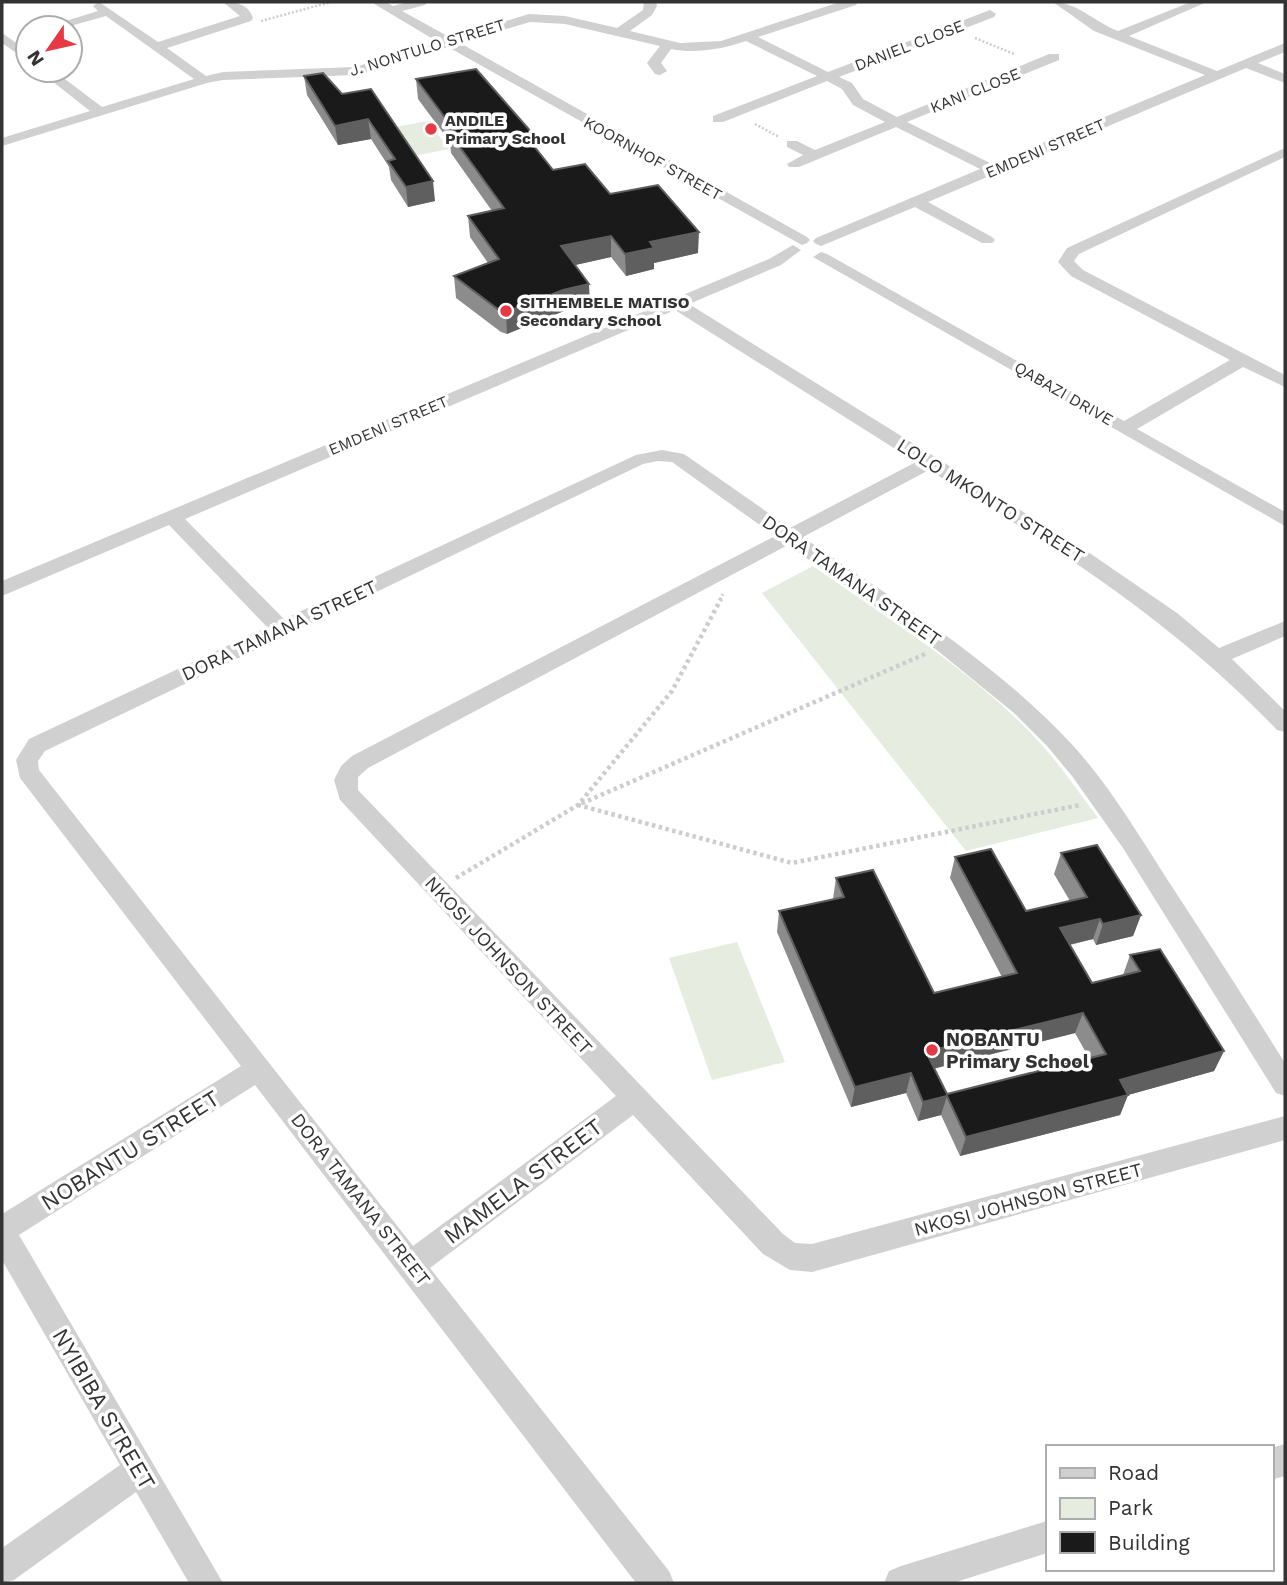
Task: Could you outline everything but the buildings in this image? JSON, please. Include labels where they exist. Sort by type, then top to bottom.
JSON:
[{"type":"street","points":[[159,46],[247,18],[245,12],[229,2]]},
{"type":"street","name":"KOORNHOF STREET","points":[[377,2],[782,231],[798,247]]},
{"type":"street","points":[[392,10],[421,2]]},
{"type":"street","points":[[619,33],[648,12],[652,6],[650,2]]},
{"type":"street","name":"J. NONTULO STREET","points":[[2,142],[204,80],[222,76],[344,73],[529,18],[565,20],[667,45],[693,48],[722,45],[749,38],[852,2]]},
{"type":"street","points":[[1059,2],[1087,22],[1216,75]]},
{"type":"street","points":[[1118,36],[1199,2]]},
{"type":"street","points":[[799,6],[817,14]]},
{"type":"street","points":[[84,16],[103,9],[204,80]]},
{"type":"street","name":"DANIEL CLOSE","points":[[718,119],[990,14]]},
{"type":"street","points":[[954,28],[975,38]]},
{"type":"street","points":[[749,38],[828,76],[850,88],[859,102],[992,170]]},
{"type":"street","points":[[660,71],[654,63],[655,59],[667,45]]},
{"type":"street","name":"EMDENI STREET","points":[[825,250],[844,233],[1285,47]]},
{"type":"street","points":[[1014,54],[1037,64]]},
{"type":"street","name":"KANI CLOSE","points":[[794,164],[1054,57]]},
{"type":"street","points":[[1246,63],[1285,79]]},
{"type":"street","points":[[63,84],[100,112]]},
{"type":"street","points":[[733,113],[755,124]]},
{"type":"street","points":[[792,144],[815,156]]},
{"type":"street","points":[[1285,152],[1073,251],[1066,262],[1077,273],[1285,382]]},
{"type":"street","points":[[917,202],[986,240]]},
{"type":"street","points":[[798,247],[825,250]]},
{"type":"street","name":"EMDENI STREET","points":[[2,589],[775,262],[798,247]]},
{"type":"street","name":"QABAZI DRIVE","points":[[825,250],[842,267],[1285,520]]},
{"type":"street","name":"LOLO MKONTO STREET","points":[[677,304],[1112,576],[1166,614],[1217,657],[1285,724]]},
{"type":"street","points":[[1126,428],[1243,360]]},
{"type":"street","name":"DORA TAMANA STREET","points":[[657,1583],[26,767],[29,754],[37,745],[637,460],[653,456],[678,458],[945,646],[1038,724],[1068,755],[1138,853],[1285,1086]]},
{"type":"street","name":"NKOSI JOHNSON STREET","points":[[930,462],[352,768],[344,781],[348,794],[773,1244],[789,1256],[812,1258],[1285,1128]]},
{"type":"street","points":[[172,517],[281,629]]},
{"type":"street","points":[[1217,657],[1285,628]]},
{"type":"street","name":"NOBANTU STREET","points":[[2,1232],[258,1069]]},
{"type":"street","name":"MAMELA STREET","points":[[412,1264],[635,1098]]},
{"type":"street","name":"NYIBIBA STREET","points":[[2,1232],[207,1583]]},
{"type":"street","points":[[2,1568],[140,1470]]},
{"type":"street","points":[[921,1580],[1046,1537]]},
{"type":"path","points":[[247,18],[270,20],[331,2]]},
{"type":"path","points":[[975,38],[1014,54]]},
{"type":"path","points":[[755,124],[792,144]]},
{"type":"path","points":[[578,805],[672,691],[723,594]]},
{"type":"path","points":[[438,889],[578,805],[945,646]]},
{"type":"path","points":[[578,805],[792,863],[1101,800]]},
{"type":"green space","points":[[428,121],[449,149],[414,156],[395,127]]},
{"type":"green space","points":[[813,566],[933,650],[991,695],[1043,746],[1098,818],[966,851],[762,593]]},
{"type":"green space","points":[[737,942],[785,1062],[712,1080],[669,958]]},
{"type":"place","name":"ANDILE Primary School","points":[[431,129]]},
{"type":"place","name":"SITHEMBELE MATISO Secondary School","points":[[506,311]]},
{"type":"place","name":"NOBANTU Primary School","points":[[932,1050]]}]
